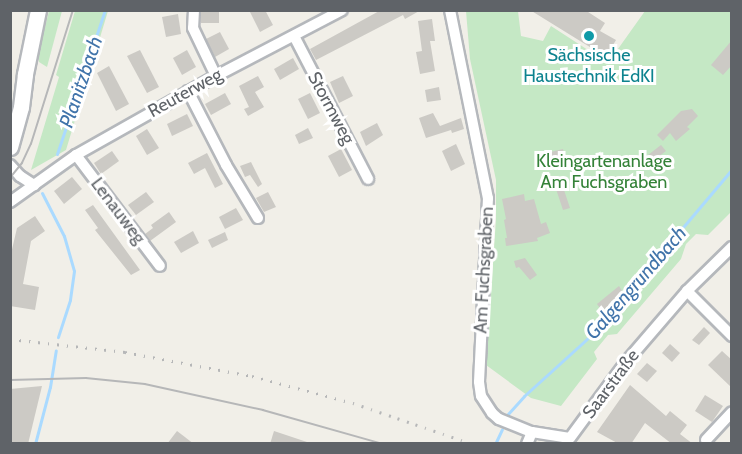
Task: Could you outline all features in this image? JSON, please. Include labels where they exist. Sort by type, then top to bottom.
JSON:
[{"type":"main road","points":[[10,147],[21,107],[30,40],[38,10]]},
{"type":"street","points":[[194,10],[193,28],[216,76]]},
{"type":"street","name":"Reuterweg","points":[[10,202],[76,155],[188,91],[342,10]]},
{"type":"street","name":"Am Fuchsgraben","points":[[450,10],[488,198],[479,365],[481,396],[492,413],[499,419],[532,432]]},
{"type":"street","name":"Stormweg","points":[[294,36],[368,179]]},
{"type":"street","points":[[188,91],[226,165],[258,218]]},
{"type":"street","name":"Lenauweg","points":[[76,155],[160,266]]},
{"type":"street","points":[[10,165],[20,176],[34,185]]},
{"type":"street","name":"Saarstraße","points":[[532,432],[570,438],[626,362],[687,291],[732,247]]},
{"type":"street","points":[[687,291],[732,336]]},
{"type":"street","points":[[706,440],[732,412]]},
{"type":"street","points":[[527,444],[532,432]]},
{"type":"green space","points":[[49,11],[62,11],[47,67],[39,62],[38,55]]},
{"type":"green space","points":[[75,11],[108,11],[66,150],[31,170],[59,77],[56,75]]},
{"type":"green space","name":"Kleingartenanlage Am Fuchsgraben","points":[[466,11],[518,11],[521,36],[543,41],[551,26],[608,63],[645,11],[731,11],[731,212],[708,235],[696,234],[686,244],[681,259],[617,334],[608,335],[594,352],[597,359],[561,406],[531,398],[486,365],[496,219],[496,180],[470,59]]},
{"type":"building","points":[[201,10],[219,10],[219,23],[201,23]]},
{"type":"building","points":[[249,10],[265,10],[273,25],[260,32]]},
{"type":"building","points":[[381,10],[421,10],[405,19],[403,15],[316,60],[310,49]]},
{"type":"building","name":"Sächsische Haustechnik EdKI","points":[[530,10],[585,10],[605,23],[600,31],[616,40],[606,57]]},
{"type":"building","points":[[178,14],[181,34],[166,37],[162,17]]},
{"type":"building","points":[[432,19],[435,41],[430,41],[435,71],[420,74],[416,52],[422,51],[418,21]]},
{"type":"building","points":[[220,32],[229,49],[215,57],[206,39]]},
{"type":"building","points":[[732,40],[732,65],[723,75],[711,65]]},
{"type":"building","points":[[140,50],[159,87],[147,93],[127,56]]},
{"type":"building","points":[[187,50],[196,67],[182,75],[173,58]]},
{"type":"building","points":[[293,58],[299,69],[280,80],[274,69]]},
{"type":"building","points":[[109,66],[129,104],[116,111],[97,73]]},
{"type":"building","points":[[258,76],[264,87],[255,92],[264,107],[248,116],[244,109],[249,107],[239,86]]},
{"type":"building","points":[[343,76],[353,96],[339,103],[330,82]]},
{"type":"building","points":[[439,87],[441,100],[427,102],[425,90]]},
{"type":"building","points":[[225,93],[231,104],[211,115],[205,104]]},
{"type":"building","points":[[310,93],[320,113],[308,119],[298,99]]},
{"type":"building","points":[[692,109],[698,116],[687,127],[690,129],[676,141],[670,133],[663,141],[657,135],[681,111]]},
{"type":"building","points":[[433,113],[440,126],[461,118],[464,129],[452,133],[451,130],[426,138],[419,118]]},
{"type":"building","points":[[187,114],[193,126],[172,136],[167,124]]},
{"type":"building","points":[[377,123],[383,135],[366,146],[360,132]]},
{"type":"building","points":[[308,128],[313,138],[299,144],[295,135]]},
{"type":"building","points":[[147,129],[159,148],[147,155],[136,136]]},
{"type":"building","points":[[456,144],[465,164],[451,171],[442,151]]},
{"type":"building","points":[[661,145],[666,151],[653,161],[648,155]]},
{"type":"building","points":[[341,149],[352,170],[339,177],[328,156]]},
{"type":"building","points":[[563,149],[564,154],[540,165],[538,155]]},
{"type":"building","points":[[112,151],[119,161],[101,174],[94,163]]},
{"type":"building","points":[[207,153],[223,184],[215,188],[205,168],[194,174],[188,163]]},
{"type":"building","points":[[251,162],[262,184],[258,187],[250,175],[245,177],[240,166]]},
{"type":"building","points":[[72,177],[82,189],[64,204],[54,191]]},
{"type":"building","points":[[563,187],[570,208],[563,210],[556,189]]},
{"type":"building","points":[[146,192],[154,202],[136,215],[128,205]]},
{"type":"building","points":[[268,192],[276,207],[264,212],[256,198]]},
{"type":"building","points":[[524,194],[525,201],[534,199],[541,224],[546,222],[550,233],[537,238],[538,241],[506,246],[504,220],[506,219],[502,199]]},
{"type":"building","points":[[93,205],[140,270],[131,275],[95,230],[98,228],[85,210]]},
{"type":"building","points":[[236,208],[243,220],[225,229],[219,217]]},
{"type":"building","points":[[169,212],[176,222],[150,241],[145,234],[153,228],[151,225]]},
{"type":"building","points":[[35,216],[45,231],[31,241],[23,284],[39,287],[35,310],[10,306],[10,258],[17,228]]},
{"type":"building","points":[[193,231],[199,243],[181,253],[174,242]]},
{"type":"building","points":[[225,232],[228,240],[212,248],[208,240]]},
{"type":"building","points":[[525,258],[537,275],[530,280],[519,267],[516,268],[514,261]]},
{"type":"building","points":[[619,286],[624,294],[602,311],[597,304]]},
{"type":"building","points":[[704,327],[710,333],[699,345],[692,340]]},
{"type":"building","points":[[670,344],[680,353],[672,362],[662,353]]},
{"type":"building","points":[[722,351],[732,360],[732,388],[708,365]]},
{"type":"building","points":[[647,363],[657,371],[647,382],[637,374]]},
{"type":"building","points":[[630,385],[666,416],[670,411],[687,425],[680,434],[693,444],[672,444],[645,423],[631,444],[619,444],[597,432]]},
{"type":"building","points":[[42,386],[28,444],[10,444],[10,389]]},
{"type":"building","points":[[705,395],[723,406],[712,422],[695,411]]},
{"type":"building","points":[[177,431],[194,444],[167,444]]},
{"type":"building","points":[[274,431],[307,442],[307,444],[270,444]]},
{"type":"waterway","name":"Planitzbach","points":[[57,154],[105,10]]},
{"type":"waterway","name":"Galgengrundbach","points":[[507,415],[524,396],[611,317],[651,265],[732,169]]},
{"type":"waterway","name":"Planitzbach","points":[[42,193],[64,236],[74,271],[70,300],[58,337]]},
{"type":"waterway","name":"Planitzbach","points":[[35,444],[50,387],[56,350]]},
{"type":"waterway","name":"Galgengrundbach","points":[[496,442],[502,429]]},
{"type":"tram line","points":[[10,178],[22,163],[31,144],[73,10]]},
{"type":"tram line","points":[[10,380],[86,378],[145,384],[263,410],[383,444]]},
{"type":"railway","points":[[10,339],[125,352],[252,376],[353,403],[473,444]]},
{"type":"place","name":"Sächsische Haustechnik EdKI","points":[[589,36]]}]
